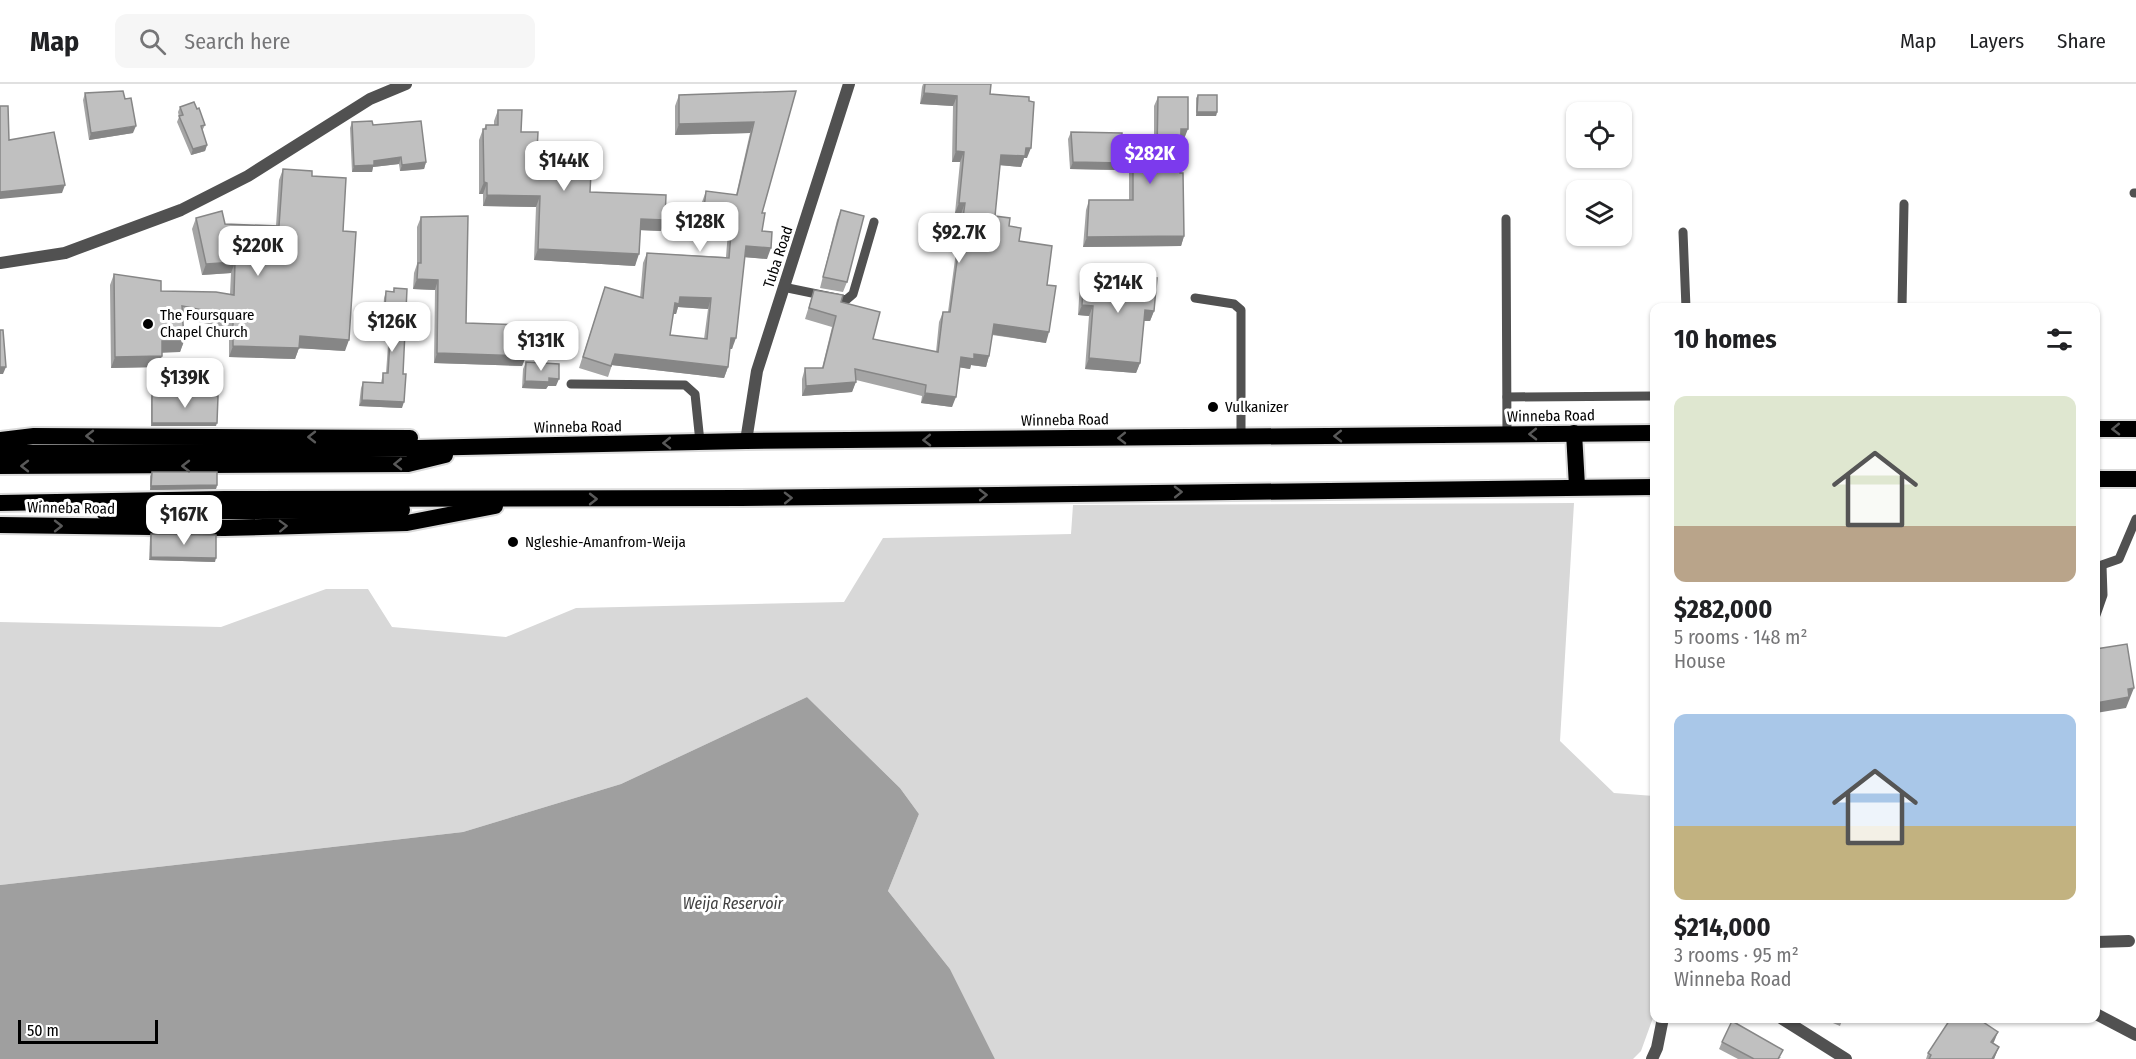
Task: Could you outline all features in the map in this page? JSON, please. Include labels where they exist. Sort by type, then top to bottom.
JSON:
[{"type":"highway","points":[[2100,429],[2136,429]]},
{"type":"highway","name":"Winneba Road","points":[[0,453],[746,441],[1650,433]]},
{"type":"highway","points":[[1575,434],[1577,486]]},
{"type":"highway","name":"Winneba Road","points":[[0,440],[33,436],[408,437],[475,447]]},
{"type":"highway","name":"Winneba Road","points":[[0,466],[408,464],[475,447]]},
{"type":"highway","points":[[2100,479],[2136,479]]},
{"type":"highway","name":"Winneba Road","points":[[0,503],[224,499],[741,498],[1577,486],[1650,487]]},
{"type":"highway","name":"Winneba Road","points":[[0,513],[407,510],[534,499]]},
{"type":"highway","name":"Winneba Road","points":[[0,525],[224,528],[407,523],[534,499]]},
{"type":"street","points":[[0,263],[65,253],[181,210],[248,176],[370,99],[406,84]]},
{"type":"street","name":"Tuba Road","points":[[746,441],[757,371],[849,84]]},
{"type":"street","points":[[2100,942],[2129,941]]},
{"type":"street","points":[[2100,1016],[2136,1035]]},
{"type":"street","points":[[1652,1059],[1657,1048],[1662,1023]]},
{"type":"street","points":[[1789,1023],[1846,1059]]},
{"type":"lane","points":[[1902,303],[1904,204]]},
{"type":"lane","points":[[1506,219],[1507,434]]},
{"type":"lane","points":[[783,287],[846,300],[853,294],[874,222]]},
{"type":"lane","points":[[1683,232],[1686,303]]},
{"type":"lane","points":[[1195,298],[1234,304],[1241,310],[1241,437]]},
{"type":"lane","points":[[571,384],[685,385],[695,394],[700,442]]},
{"type":"lane","points":[[1507,397],[1650,396]]},
{"type":"lane","points":[[2100,566],[2119,559],[2135,526]]},
{"type":"lane","points":[[2100,573],[2103,595],[2100,604]]},
{"type":"shaded area","points":[[1574,503],[1560,741],[1614,793],[1650,796],[1651,1023],[1641,1051],[1633,1059],[995,1059],[950,969],[888,891],[919,814],[900,788],[807,697],[621,784],[463,832],[0,885],[0,622],[221,627],[326,589],[368,589],[392,627],[506,637],[576,608],[844,602],[883,538],[1071,534],[1073,505]]},
{"type":"water","name":"Weija Reservoir","points":[[807,697],[900,788],[919,814],[888,891],[950,969],[995,1059],[0,1059],[0,885],[463,832],[621,784]]},
{"type":"building","points":[[925,84],[991,84],[990,94],[1029,97],[1029,101],[1034,102],[1031,148],[1026,148],[1025,156],[1001,155],[995,216],[1010,218],[1009,226],[1021,228],[1019,241],[1052,246],[1047,285],[1056,286],[1049,332],[994,324],[989,356],[974,354],[974,359],[961,357],[956,397],[925,393],[926,385],[855,369],[856,382],[806,386],[805,368],[823,368],[836,316],[809,308],[814,290],[843,295],[841,302],[880,312],[873,339],[938,352],[943,312],[950,312],[965,203],[959,203],[964,152],[956,151],[957,96],[924,93]]},
{"type":"building","points":[[123,91],[125,99],[131,98],[136,126],[91,133],[85,93]]},
{"type":"building","points":[[796,91],[762,213],[765,213],[762,231],[772,232],[771,248],[746,246],[736,338],[731,338],[728,367],[615,354],[611,366],[583,357],[605,287],[643,298],[647,253],[729,258],[732,221],[703,217],[706,191],[737,195],[754,122],[679,124],[679,95]],"holes":[[[680,297],[711,298],[707,339],[670,335],[675,303],[679,304]]]},
{"type":"building","points":[[1198,95],[1217,95],[1217,112],[1197,112]]},
{"type":"building","points":[[1158,97],[1188,97],[1188,129],[1181,129],[1180,173],[1183,173],[1184,236],[1087,237],[1089,200],[1133,200],[1133,150],[1157,150]]},
{"type":"building","points":[[194,102],[197,109],[199,108],[205,125],[201,126],[207,145],[193,149],[179,116],[183,115],[180,107]]},
{"type":"building","points":[[0,106],[8,106],[9,140],[54,132],[65,185],[0,192]]},
{"type":"building","points":[[498,110],[522,110],[521,132],[538,132],[537,151],[592,153],[590,192],[666,195],[665,220],[641,219],[639,254],[538,249],[540,196],[487,195],[487,183],[484,182],[483,129],[486,129],[486,125],[498,125]]},
{"type":"building","points":[[372,121],[373,125],[421,121],[426,162],[402,165],[401,157],[374,161],[374,165],[354,166],[352,122]]},
{"type":"building","points":[[1071,132],[1122,133],[1122,163],[1073,162]]},
{"type":"building","points":[[283,169],[312,171],[312,176],[346,178],[343,231],[356,232],[349,340],[300,336],[299,348],[233,346],[233,316],[182,306],[184,341],[162,341],[162,356],[115,357],[114,274],[161,281],[161,291],[216,292],[234,295],[235,262],[206,264],[196,218],[222,211],[225,224],[279,226]]},
{"type":"building","points":[[841,210],[864,216],[847,282],[823,277]]},
{"type":"building","points":[[468,216],[466,323],[526,325],[526,356],[437,353],[438,280],[417,279],[418,263],[421,263],[421,217]]},
{"type":"building","points":[[1084,272],[1157,278],[1154,311],[1145,310],[1140,363],[1089,358],[1093,306],[1082,305]]},
{"type":"building","points":[[394,288],[407,289],[404,402],[362,400],[363,382],[383,383],[383,373],[388,373],[391,325],[384,324],[386,291],[394,292]]},
{"type":"building","points":[[0,330],[3,330],[6,367],[0,367]]},
{"type":"building","points":[[526,362],[559,364],[559,379],[549,378],[549,382],[525,381]]},
{"type":"building","points":[[152,395],[218,396],[217,423],[152,423]]},
{"type":"building","points":[[152,472],[217,472],[217,485],[151,486]]},
{"type":"building","points":[[151,534],[216,535],[216,558],[151,557]]},
{"type":"building","points":[[2127,644],[2134,688],[2128,689],[2129,697],[2100,702],[2100,648]]},
{"type":"building","points":[[1731,1023],[1736,1023],[1783,1050],[1778,1059],[1754,1059],[1722,1042]]},
{"type":"building","points":[[1948,1023],[1984,1023],[1998,1032],[1991,1042],[1999,1047],[1992,1059],[1929,1059],[1931,1055],[1928,1053]]},
{"type":"place","name":"The Foursquare Chapel Church","points":[[148,324]]},
{"type":"place","name":"Vulkanizer","points":[[1213,407]]},
{"type":"place","name":"Ngleshie-Amanfrom-Weija","points":[[513,542]]}]
